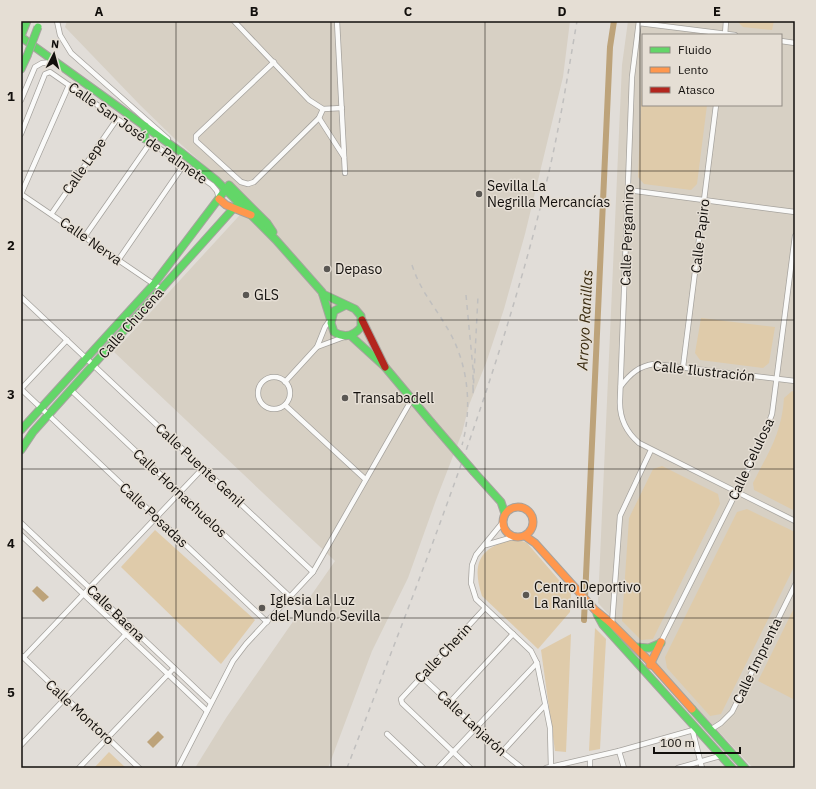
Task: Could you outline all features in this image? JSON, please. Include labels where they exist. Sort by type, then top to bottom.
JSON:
[{"type":"main road","points":[[23,38],[27,21]]},
{"type":"main road","points":[[21,69],[39,24]]},
{"type":"main road","name":"Calle San José de Palmete","points":[[23,38],[182,153],[216,180],[224,189],[241,200]]},
{"type":"main road","points":[[145,126],[148,141]]},
{"type":"main road","name":"Calle Chucena","points":[[21,430],[154,284],[219,199],[224,189]]},
{"type":"main road","points":[[219,199],[234,208],[253,215]]},
{"type":"main road","points":[[241,200],[323,294],[358,310],[385,367]]},
{"type":"main road","points":[[241,200],[267,222],[276,240]]},
{"type":"main road","name":"Calle Chucena","points":[[21,450],[33,432],[241,200]]},
{"type":"main road","points":[[323,294],[334,332],[348,336],[385,367],[501,502],[512,508]]},
{"type":"main road","points":[[330,319],[337,308],[346,305]]},
{"type":"main road","points":[[348,336],[360,329],[362,319]]},
{"type":"main road","points":[[501,502],[505,514],[503,522],[506,531],[513,537],[525,536],[535,543],[595,610],[636,647],[745,768]]},
{"type":"main road","points":[[505,514],[512,508],[521,507],[530,512],[534,521],[531,530],[525,536]]},
{"type":"main road","points":[[531,530],[535,543]]},
{"type":"main road","points":[[595,610],[603,625],[695,730],[732,768]]},
{"type":"main road","points":[[636,647],[644,649],[652,648],[661,642]]},
{"type":"main road","points":[[649,676],[650,663],[661,642]]},
{"type":"main road","points":[[695,730],[710,730]]},
{"type":"main road","points":[[695,730],[727,749]]},
{"type":"street","points":[[57,21],[60,35],[71,53],[182,153]]},
{"type":"street","points":[[234,21],[309,100],[323,109],[342,108]]},
{"type":"street","points":[[337,21],[346,173]]},
{"type":"street","points":[[639,22],[725,34],[726,21]]},
{"type":"street","name":"Calle Pergamino","points":[[639,22],[632,77],[620,411],[621,419],[628,432],[639,443],[795,521]]},
{"type":"street","points":[[782,41],[795,42]]},
{"type":"street","points":[[21,100],[35,67],[42,63],[56,62]]},
{"type":"street","points":[[274,62],[196,136],[196,140],[242,182],[248,184],[254,182],[320,118],[323,109]]},
{"type":"street","name":"Calle San José de Palmete","points":[[21,134],[45,74],[50,72],[212,185],[217,191],[219,199]]},
{"type":"street","points":[[21,194],[69,85]]},
{"type":"street","name":"Calle Papiro","points":[[684,367],[716,106]]},
{"type":"street","points":[[320,118],[344,157]]},
{"type":"street","name":"Calle Lepe","points":[[52,213],[117,119]]},
{"type":"street","points":[[85,236],[148,141]]},
{"type":"street","points":[[118,259],[183,166]]},
{"type":"street","points":[[628,190],[795,212]]},
{"type":"street","name":"Calle Nerva","points":[[21,194],[52,213],[161,289]]},
{"type":"street","name":"Calle Celulosa","points":[[661,642],[762,441],[772,414],[795,236]]},
{"type":"street","name":"Calle Puente Genil","points":[[21,297],[313,572]]},
{"type":"street","points":[[285,382],[318,347],[325,327],[330,319]]},
{"type":"street","points":[[318,347],[348,336]]},
{"type":"street","points":[[21,389],[67,340]]},
{"type":"street","name":"Calle Ilustración","points":[[621,386],[630,375],[647,365],[654,364],[795,382]]},
{"type":"street","points":[[276,377],[285,382],[290,391],[290,396],[285,405],[275,409],[270,409],[261,403],[258,394],[259,386],[266,379],[276,377]]},
{"type":"street","name":"Calle Posadas","points":[[21,389],[267,622]]},
{"type":"street","name":"Calle Hornachuelos","points":[[70,390],[290,597]]},
{"type":"street","points":[[178,768],[233,661],[313,572],[412,398]]},
{"type":"street","points":[[285,405],[365,479]]},
{"type":"street","points":[[612,624],[620,516],[651,450]]},
{"type":"street","points":[[22,656],[90,588],[203,468]]},
{"type":"street","points":[[503,522],[474,560],[471,571],[471,583],[476,599],[531,650],[537,663],[550,728],[549,768],[695,730],[702,768]]},
{"type":"street","name":"Calle Baena","points":[[21,523],[211,703]]},
{"type":"street","name":"Calle Baena","points":[[21,535],[207,711]]},
{"type":"street","points":[[483,547],[492,542],[513,537]]},
{"type":"street","name":"Calle Imprenta","points":[[710,730],[722,723],[732,712],[795,585]]},
{"type":"street","name":"Calle Cherin","points":[[453,751],[402,703],[401,699],[485,608]]},
{"type":"street","points":[[21,745],[126,634]]},
{"type":"street","points":[[450,702],[513,634]]},
{"type":"street","name":"Calle Montoro","points":[[22,656],[139,768]]},
{"type":"street","points":[[438,768],[537,663]]},
{"type":"street","points":[[79,768],[174,668]]},
{"type":"street","name":"Calle Lanjarón","points":[[422,677],[502,752],[522,768]]},
{"type":"street","points":[[502,752],[545,705]]},
{"type":"street","points":[[387,734],[424,768]]},
{"type":"street","points":[[453,751],[470,768]]},
{"type":"street","points":[[619,751],[624,768]]},
{"type":"street","points":[[678,768],[720,756]]},
{"type":"street","points":[[590,758],[590,768]]},
{"type":"shaded area","points":[[67,21],[570,21],[563,77],[525,234],[504,309],[486,363],[469,405],[462,433],[408,578],[372,651],[328,768],[195,768],[226,718],[335,561],[114,352],[249,205],[175,139],[140,105],[65,27]]},
{"type":"shaded area","points":[[628,21],[795,21],[795,768],[753,768],[598,603],[622,65]]},
{"type":"shaded area","points":[[737,21],[774,21],[772,30],[743,27]]},
{"type":"shaded area","points":[[642,85],[642,106],[707,106],[697,184],[691,190],[644,184],[638,177]]},
{"type":"shaded area","points":[[701,318],[775,327],[769,363],[763,368],[700,360],[695,353]]},
{"type":"shaded area","points":[[792,391],[795,392],[795,511],[754,490],[753,483],[769,452],[777,432],[783,410],[784,398]]},
{"type":"shaded area","points":[[662,466],[718,494],[720,504],[653,639],[641,640],[622,621],[629,518],[653,469]]},
{"type":"shaded area","points":[[747,509],[795,532],[795,565],[721,714],[710,716],[667,668],[665,657],[737,512]]},
{"type":"shaded area","points":[[155,530],[255,620],[221,664],[121,567]]},
{"type":"shaded area","name":"Centro Deportivo La Ranilla","points":[[507,541],[522,541],[527,543],[571,594],[570,612],[538,649],[482,596],[479,586],[478,569],[483,555],[489,549]]},
{"type":"shaded area","points":[[37,586],[49,597],[43,602],[32,591]]},
{"type":"shaded area","points":[[795,606],[795,700],[758,681]]},
{"type":"shaded area","points":[[595,628],[606,639],[600,749],[589,751]]},
{"type":"shaded area","points":[[571,634],[566,752],[555,751],[541,650]]},
{"type":"shaded area","points":[[158,731],[164,737],[153,748],[147,742]]},
{"type":"shaded area","points":[[109,752],[126,768],[94,768]]},
{"type":"waterway","name":"Arroyo Ranillas","points":[[584,620],[610,47],[614,21]]},
{"type":"railway","points":[[347,768],[457,475],[507,327],[529,252],[548,176],[577,21]]},
{"type":"railway","points":[[412,265],[423,289],[446,326],[464,369],[468,399],[462,445]]},
{"type":"railway","points":[[466,295],[473,369],[473,394],[478,296]]},
{"type":"traffic: fast","points":[[21,36],[27,21]]},
{"type":"traffic: fast","points":[[27,56],[38,27]]},
{"type":"traffic: fast","points":[[21,37],[182,153],[216,180],[276,240],[322,292],[330,318]]},
{"type":"traffic: fast","points":[[21,69],[27,56]]},
{"type":"traffic: fast","points":[[145,126],[145,139]]},
{"type":"traffic: fast","points":[[21,430],[154,284],[229,185],[267,223],[273,232]]},
{"type":"traffic: fast","points":[[21,450],[33,432],[241,200]]},
{"type":"traffic: fast","points":[[323,294],[355,309],[361,316],[361,327],[355,333],[348,336],[334,332],[331,323],[334,311],[346,305]]},
{"type":"traffic: fast","points":[[351,336],[385,367],[431,422]]},
{"type":"traffic: fast","points":[[431,422],[474,472]]},
{"type":"traffic: fast","points":[[474,472],[501,502],[505,514]]},
{"type":"traffic: fast","points":[[597,614],[603,625],[732,768]]},
{"type":"traffic: fast","points":[[636,647],[649,648],[661,643]]},
{"type":"traffic: fast","points":[[692,709],[745,768]]},
{"type":"traffic: slow","points":[[219,199],[226,205],[251,215]]},
{"type":"traffic: slow","points":[[518,507],[529,511],[533,522],[529,533],[518,537],[507,533],[503,522],[507,511],[518,507]]},
{"type":"traffic: slow","points":[[525,536],[535,543],[595,610],[612,624],[651,663],[692,709]]},
{"type":"traffic: slow","points":[[650,665],[661,642]]},
{"type":"traffic: jam","points":[[362,320],[385,367]]},
{"type":"place","name":"Sevilla La Negrilla Mercancías","points":[[479,194]]},
{"type":"place","name":"Depaso","points":[[327,269]]},
{"type":"place","name":"GLS","points":[[246,295]]},
{"type":"place","name":"Transabadell","points":[[345,398]]},
{"type":"place","name":"Centro Deportivo La Ranilla","points":[[526,595]]},
{"type":"place","name":"Iglesia La Luz del Mundo Sevilla","points":[[262,608]]}]
